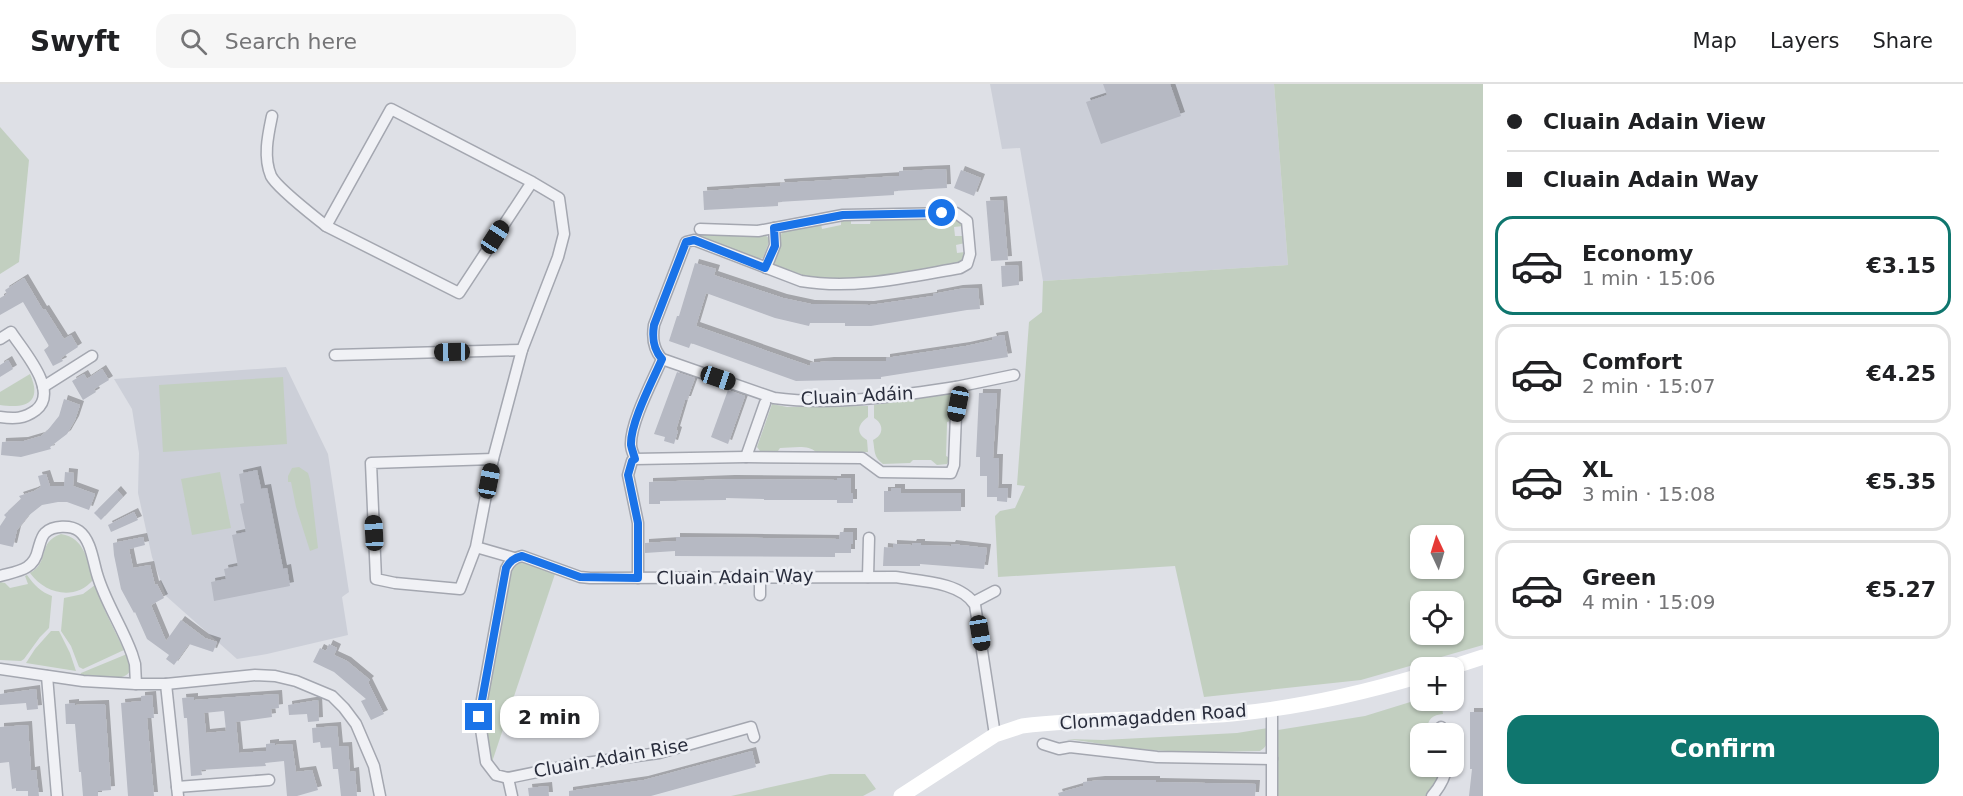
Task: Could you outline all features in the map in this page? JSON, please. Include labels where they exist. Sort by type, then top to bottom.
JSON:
[{"type":"street","points":[[326,226],[391,109],[559,198],[564,234],[558,257],[522,350],[493,459],[476,547],[460,589],[376,579],[371,463],[493,459]]},
{"type":"street","points":[[272,116],[266,147],[272,177],[301,206],[326,226],[459,293],[532,182]]},
{"type":"street","points":[[635,459],[631,445],[634,428],[662,359],[656,353],[652,336],[654,325],[686,242],[694,240],[765,268],[815,283],[862,284],[960,268],[967,264],[970,254],[967,221],[956,213],[843,215],[758,231],[700,229]]},
{"type":"street","points":[[765,268],[775,246],[774,228]]},
{"type":"street","points":[[0,339],[11,332],[43,380],[44,395],[40,407],[29,416],[14,419],[0,417]]},
{"type":"street","points":[[335,354],[522,350]]},
{"type":"street","points":[[43,387],[92,356]]},
{"type":"street","name":"Cluain Adáin","points":[[662,359],[774,398],[790,400],[869,399],[956,387],[1014,375]]},
{"type":"street","points":[[638,578],[638,523],[628,475],[632,461],[635,459],[862,458],[881,472],[951,473],[954,465],[959,396],[956,387]]},
{"type":"street","points":[[746,457],[765,403]]},
{"type":"street","points":[[0,576],[33,564],[44,533],[49,530],[65,527],[80,531],[88,544],[102,589],[130,648],[135,664],[136,684]]},
{"type":"street","points":[[868,577],[869,538]]},
{"type":"street","name":"Cluain Adain Way","points":[[476,547],[514,558],[522,556],[530,558],[580,577],[895,577],[932,582],[962,591],[974,602]]},
{"type":"street","name":"Cluain Adain Rise","points":[[514,558],[506,568],[479,717],[486,762],[496,775],[508,778],[571,765],[659,753],[751,727],[754,737]]},
{"type":"street","points":[[760,577],[760,595]]},
{"type":"street","points":[[995,735],[974,602],[996,591]]},
{"type":"street","points":[[1464,663],[1483,657]]},
{"type":"street","points":[[0,669],[83,681],[136,684],[166,684],[255,675],[276,676],[314,687],[332,696],[357,724],[374,766],[380,796]]},
{"type":"street","points":[[47,676],[57,796]]},
{"type":"street","name":"Clonmagadden Road","points":[[901,796],[995,735],[1022,726],[1187,717],[1272,709],[1368,691],[1410,679]]},
{"type":"street","points":[[166,684],[177,792],[269,780]]},
{"type":"street","points":[[1272,709],[1272,796]]},
{"type":"street","points":[[1043,744],[1059,749],[1070,747],[1156,757],[1272,759]]},
{"type":"street","points":[[1432,796],[1444,777]]},
{"type":"street","points":[[508,778],[512,796]]},
{"type":"shaded area","points":[[990,84],[1274,84],[1288,265],[1043,281],[1020,148],[1002,149]]},
{"type":"shaded area","points":[[286,367],[328,454],[349,592],[342,597],[348,635],[237,659],[166,596],[152,557],[138,493],[139,453],[132,409],[114,379]]},
{"type":"green space","points":[[1274,84],[1483,84],[1483,645],[1441,657],[1410,657],[1410,666],[1361,680],[1204,697],[1175,566],[998,577],[995,516],[1000,511],[1015,508],[1025,486],[1017,485],[1029,322],[1042,312],[1043,281],[1288,265]]},
{"type":"green space","points":[[0,127],[29,160],[19,262],[0,274]]},
{"type":"green space","points":[[956,218],[961,220],[963,226],[954,227],[955,236],[964,236],[965,243],[956,245],[957,253],[965,252],[964,258],[959,263],[867,278],[845,279],[811,278],[776,266],[774,261],[783,231],[821,224],[822,229],[841,225],[841,220],[851,219],[851,224],[870,224],[871,219]]},
{"type":"green space","points":[[696,235],[765,235],[770,239],[763,258],[755,259],[696,237]]},
{"type":"green space","points":[[30,374],[33,398],[24,405],[0,405],[0,392]]},
{"type":"green space","points":[[283,377],[287,444],[163,452],[159,385]]},
{"type":"green space","points":[[951,393],[955,400],[950,421],[947,422],[946,456],[950,458],[947,464],[937,465],[931,460],[913,460],[910,463],[883,464],[878,459],[873,440],[881,432],[881,426],[874,418],[874,405]]},
{"type":"green space","points":[[772,404],[787,407],[868,406],[868,417],[862,423],[859,431],[867,440],[868,452],[816,452],[800,447],[760,451],[757,447]]},
{"type":"green space","points":[[299,467],[308,473],[310,480],[318,548],[310,551],[296,507],[291,482],[288,482],[292,468]]},
{"type":"green space","points":[[220,472],[231,528],[192,535],[181,479]]},
{"type":"green space","points":[[61,534],[69,536],[80,545],[93,580],[86,587],[69,593],[44,586],[30,573],[40,563],[49,542]]},
{"type":"green space","points":[[520,561],[555,574],[492,762],[488,756],[483,709],[510,568]]},
{"type":"green space","points":[[27,575],[38,588],[52,596],[49,628],[21,661],[0,660],[0,582],[10,588],[28,584],[25,576]]},
{"type":"green space","points":[[95,585],[124,650],[83,669],[79,667],[71,646],[61,631],[64,598],[83,594]]},
{"type":"green space","points":[[51,631],[59,631],[76,671],[26,663]]},
{"type":"green space","points":[[127,654],[131,665],[129,672],[124,676],[107,678],[80,675],[81,673]]},
{"type":"green space","points":[[1410,702],[1410,711],[1443,711],[1443,714],[1430,719],[1429,723],[1410,723],[1410,777],[1439,777],[1426,796],[1277,796],[1278,730],[1365,716]]},
{"type":"green space","points":[[1268,728],[1267,744],[1260,751],[1155,750],[1067,739],[1103,740],[1237,733]]},
{"type":"green space","points":[[830,774],[865,774],[876,789],[863,796],[731,796]]},
{"type":"building","points":[[1103,84],[1170,84],[1181,116],[1101,144],[1086,102],[1107,95]]},
{"type":"building","points":[[946,169],[947,188],[894,191],[894,195],[778,202],[778,206],[704,210],[703,191],[781,186],[780,183],[899,176],[899,171]]},
{"type":"building","points":[[961,170],[981,178],[974,196],[954,188]]},
{"type":"building","points":[[1003,200],[1008,260],[991,261],[986,201]]},
{"type":"building","points":[[695,263],[716,269],[714,275],[783,298],[811,304],[870,305],[933,296],[933,294],[959,289],[978,288],[980,309],[871,326],[810,323],[809,326],[775,318],[706,293],[696,326],[810,366],[810,363],[830,361],[886,361],[886,358],[966,346],[1004,335],[1008,357],[881,377],[881,379],[796,381],[691,343],[689,348],[669,341]]},
{"type":"building","points":[[1018,265],[1019,285],[1002,287],[1001,266]]},
{"type":"building","points":[[24,278],[64,339],[71,335],[78,347],[61,358],[63,361],[53,366],[44,350],[49,346],[23,302],[0,315],[0,298],[7,294],[5,290]]},
{"type":"building","points":[[8,360],[13,369],[0,377],[0,365]]},
{"type":"building","points":[[102,369],[109,380],[94,389],[96,392],[83,400],[72,381],[84,374],[87,379]]},
{"type":"building","points":[[677,372],[695,378],[687,400],[685,400],[674,444],[664,441],[665,437],[654,434]]},
{"type":"building","points":[[728,390],[745,396],[728,444],[711,437]]},
{"type":"building","points":[[979,393],[997,393],[993,458],[999,458],[998,488],[1008,488],[1007,502],[997,501],[997,497],[987,497],[987,476],[980,476],[980,457],[976,457]]},
{"type":"building","points":[[64,399],[80,405],[67,434],[50,447],[51,449],[21,457],[1,455],[2,442],[24,441],[41,436],[47,431],[59,416]]},
{"type":"building","points":[[257,470],[261,489],[267,488],[283,569],[287,568],[290,586],[214,601],[211,582],[226,579],[224,569],[238,566],[232,535],[246,532],[240,504],[244,503],[239,474]]},
{"type":"building","points":[[65,472],[74,473],[73,486],[95,494],[89,510],[67,502],[42,505],[28,516],[17,530],[13,547],[0,544],[0,526],[6,517],[4,515],[21,499],[19,496],[41,487],[38,476],[46,474],[50,486],[64,486]]},
{"type":"building","points":[[837,478],[851,478],[853,503],[837,503],[837,500],[726,498],[726,500],[660,501],[660,504],[649,504],[649,482],[731,479],[837,480]]},
{"type":"building","points":[[891,488],[901,488],[901,493],[961,493],[961,511],[884,512],[884,491],[891,491]]},
{"type":"building","points":[[117,490],[123,497],[101,520],[94,513]]},
{"type":"building","points":[[134,512],[138,520],[111,532],[108,525]]},
{"type":"building","points":[[840,532],[853,532],[853,544],[851,544],[851,553],[835,553],[835,557],[675,556],[675,551],[645,553],[645,543],[676,541],[676,537],[839,539]]},
{"type":"building","points":[[143,537],[145,545],[129,549],[133,568],[150,565],[155,585],[157,584],[164,598],[151,605],[166,641],[181,620],[205,638],[217,642],[213,652],[189,644],[174,665],[166,659],[169,655],[147,639],[135,612],[121,589],[113,543]]},
{"type":"building","points":[[913,543],[987,548],[984,569],[920,564],[920,566],[883,566],[884,547],[893,548],[893,544],[912,545]]},
{"type":"building","points":[[329,644],[337,648],[334,655],[347,661],[370,680],[368,682],[384,714],[371,720],[361,701],[366,699],[334,672],[313,662],[320,648],[326,651]]},
{"type":"building","points":[[36,689],[38,709],[27,710],[26,703],[0,705],[0,694]]},
{"type":"building","points":[[278,694],[279,708],[271,709],[272,717],[236,722],[239,753],[266,751],[266,744],[292,744],[296,772],[312,770],[318,790],[297,796],[287,796],[284,761],[265,763],[266,766],[201,770],[202,775],[191,776],[187,718],[184,718],[182,698],[194,697],[194,700]],"holes":[[[224,711],[226,731],[206,733],[204,713]]]},
{"type":"building","points":[[152,695],[154,718],[147,718],[154,796],[128,796],[121,703],[141,701],[141,696]]},
{"type":"building","points":[[318,700],[319,721],[308,722],[307,714],[289,715],[288,705]]},
{"type":"building","points":[[75,703],[75,705],[105,704],[111,790],[98,791],[98,796],[83,796],[75,724],[66,724],[65,704]]},
{"type":"building","points":[[1470,712],[1483,712],[1483,796],[1469,796],[1472,769],[1470,769]]},
{"type":"building","points":[[28,725],[31,771],[36,770],[39,796],[28,796],[28,791],[12,789],[9,762],[0,763],[0,727]]},
{"type":"building","points":[[337,726],[339,747],[321,748],[320,742],[313,743],[312,728]]},
{"type":"building","points":[[348,746],[350,772],[355,771],[357,796],[341,796],[338,769],[333,769],[331,747]]},
{"type":"building","points":[[752,751],[756,767],[651,796],[569,796],[569,791],[644,780]]},
{"type":"building","points":[[1101,780],[1256,784],[1255,796],[1059,796],[1058,793],[1083,786],[1083,782]]},
{"type":"building","points":[[548,786],[549,796],[529,796],[528,788]]},
{"type":"route","points":[[479,717],[506,568],[514,558],[522,556],[530,558],[580,577],[638,578],[638,523],[628,475],[632,461],[635,459],[631,445],[634,428],[662,359],[656,353],[652,336],[654,325],[686,242],[694,240],[765,268],[775,246],[774,228],[843,215],[942,213]]}]
